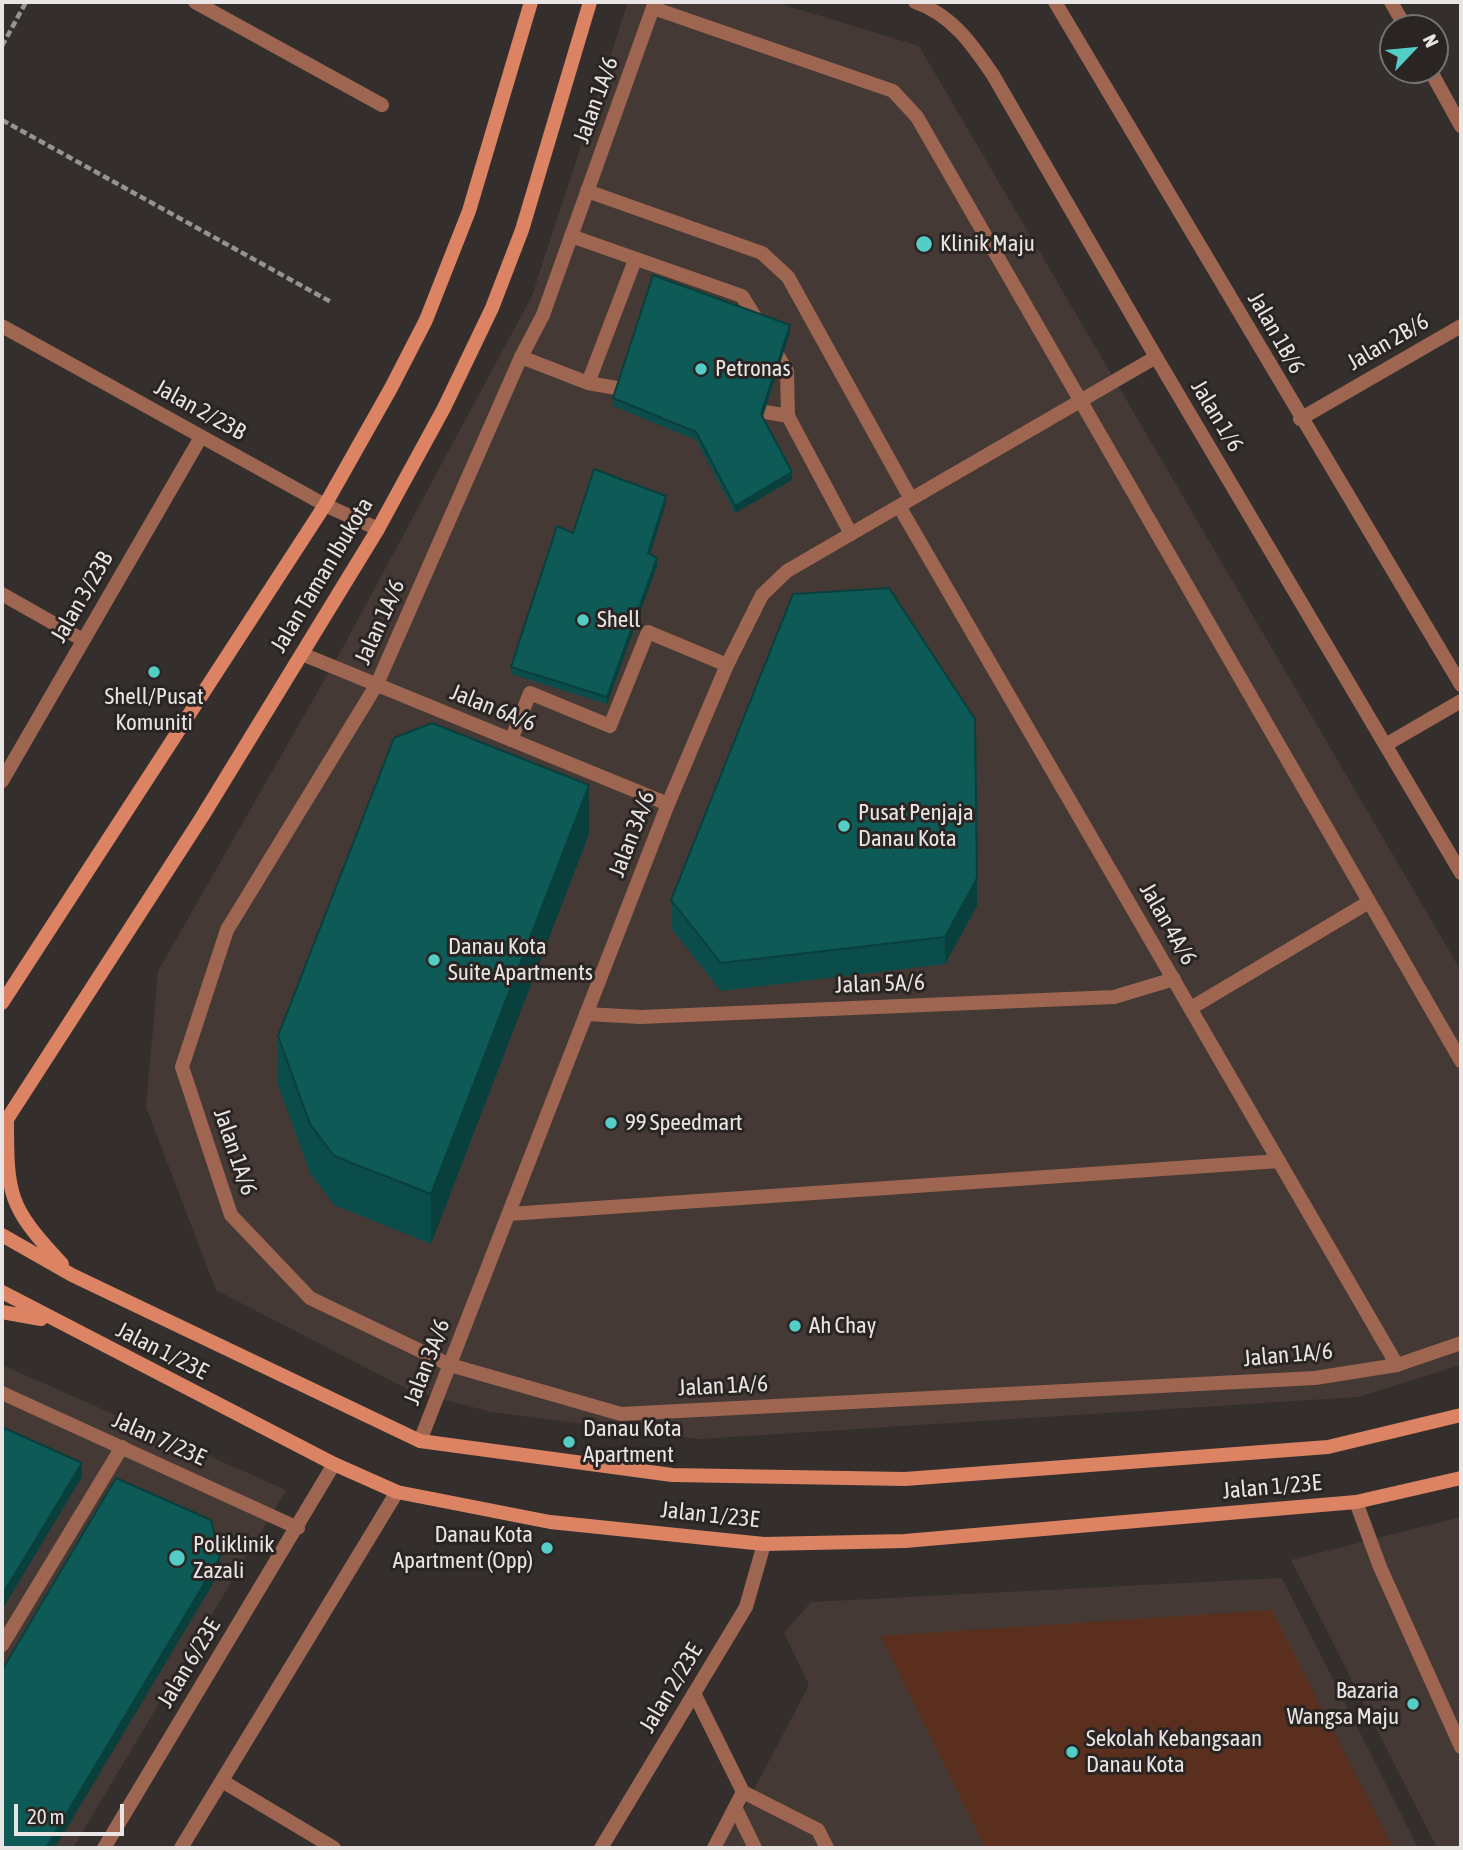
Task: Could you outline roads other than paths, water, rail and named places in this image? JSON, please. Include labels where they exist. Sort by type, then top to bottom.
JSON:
[{"type":"street","points":[[195,2],[382,105]]},
{"type":"street","name":"Jalan Taman Ibukota","points":[[2,1003],[325,505],[391,388],[449,265],[469,211],[531,2]]},
{"type":"street","name":"Jalan Taman Ibukota","points":[[4,1123],[127,936],[302,654],[378,528],[444,408],[492,308],[522,230],[590,2]]},
{"type":"street","name":"Jalan 1/6","points":[[915,2],[928,6],[964,33],[993,75],[1461,873]]},
{"type":"street","name":"Jalan 1B/6","points":[[1055,2],[1300,419],[1461,685]]},
{"type":"street","points":[[654,5],[893,91],[917,117],[1461,1060]]},
{"type":"street","name":"Jalan 1A/6","points":[[654,5],[543,315],[521,357],[377,684],[227,930],[182,1067],[231,1214],[310,1298],[450,1365],[621,1414],[1315,1378],[1397,1365],[1461,1343]]},
{"type":"street","points":[[1438,84],[1461,126]]},
{"type":"street","name":"Jalan 4A/6","points":[[587,191],[762,253],[788,277],[905,502],[1174,979],[1397,1365]]},
{"type":"street","points":[[571,236],[742,296],[788,371],[788,416],[851,534]]},
{"type":"street","points":[[588,383],[635,260]]},
{"type":"street","name":"Jalan 2/23B","points":[[2,326],[325,505],[378,528]]},
{"type":"street","name":"Jalan 2B/6","points":[[1300,419],[1461,326]]},
{"type":"street","points":[[521,357],[588,383],[654,394]]},
{"type":"street","name":"Jalan 3A/6","points":[[420,1441],[668,804],[727,665],[762,595],[787,571],[1156,357]]},
{"type":"street","points":[[734,407],[788,416]]},
{"type":"street","name":"Jalan 3/23B","points":[[2,781],[201,437]]},
{"type":"street","points":[[2,594],[83,640]]},
{"type":"street","points":[[511,740],[530,693],[610,726],[648,632],[727,665]]},
{"type":"street","name":"Jalan 6A/6","points":[[302,654],[668,804]]},
{"type":"street","points":[[1387,744],[1461,701]]},
{"type":"street","points":[[1191,1008],[1369,902]]},
{"type":"street","name":"Jalan 5A/6","points":[[586,1014],[641,1017],[1114,997],[1174,979]]},
{"type":"street","points":[[4,1123],[11,1194],[24,1222],[72,1275]]},
{"type":"street","points":[[509,1214],[1279,1161]]},
{"type":"street","name":"Jalan 1/23E","points":[[2,1235],[72,1275],[420,1441],[672,1475],[905,1479],[1328,1447],[1461,1415]]},
{"type":"street","name":"Jalan 1/23E","points":[[2,1292],[53,1321],[334,1464],[397,1492],[550,1522],[764,1544],[905,1541],[1356,1502],[1461,1478]]},
{"type":"street","points":[[2,1312],[53,1321]]},
{"type":"street","name":"Jalan 7/23E","points":[[2,1393],[298,1528]]},
{"type":"street","points":[[2,1645],[122,1447]]},
{"type":"street","name":"Jalan 6/23E","points":[[104,1848],[334,1464]]},
{"type":"street","points":[[181,1848],[397,1492]]},
{"type":"street","points":[[1356,1502],[1380,1567],[1461,1747]]},
{"type":"street","name":"Jalan 2/23E","points":[[601,1848],[746,1607],[764,1544]]},
{"type":"street","points":[[694,1693],[743,1792],[818,1830],[827,1848]]},
{"type":"street","points":[[222,1781],[334,1848]]},
{"type":"street","points":[[714,1848],[743,1792]]},
{"type":"street","points":[[736,1809],[755,1848]]},
{"type":"place","name":"Klinik Maju","points":[[924,244]]},
{"type":"place","name":"Petronas","points":[[701,369]]},
{"type":"place","name":"Shell","points":[[583,620]]},
{"type":"place","name":"Shell/Pusat Komuniti","points":[[154,672]]},
{"type":"place","name":"Pusat Penjaja Danau Kota","points":[[844,826]]},
{"type":"place","name":"Danau Kota Suite Apartments","points":[[434,960]]},
{"type":"place","name":"99 Speedmart","points":[[611,1123]]},
{"type":"place","name":"Ah Chay","points":[[795,1326]]},
{"type":"place","name":"Danau Kota Apartment","points":[[569,1442]]},
{"type":"place","name":"Danau Kota Apartment (Opp)","points":[[547,1548]]},
{"type":"place","name":"Poliklinik Zazali","points":[[177,1558]]},
{"type":"place","name":"Bazaria Wangsa Maju","points":[[1413,1704]]},
{"type":"place","name":"Sekolah Kebangsaan Danau Kota","points":[[1072,1752]]}]
